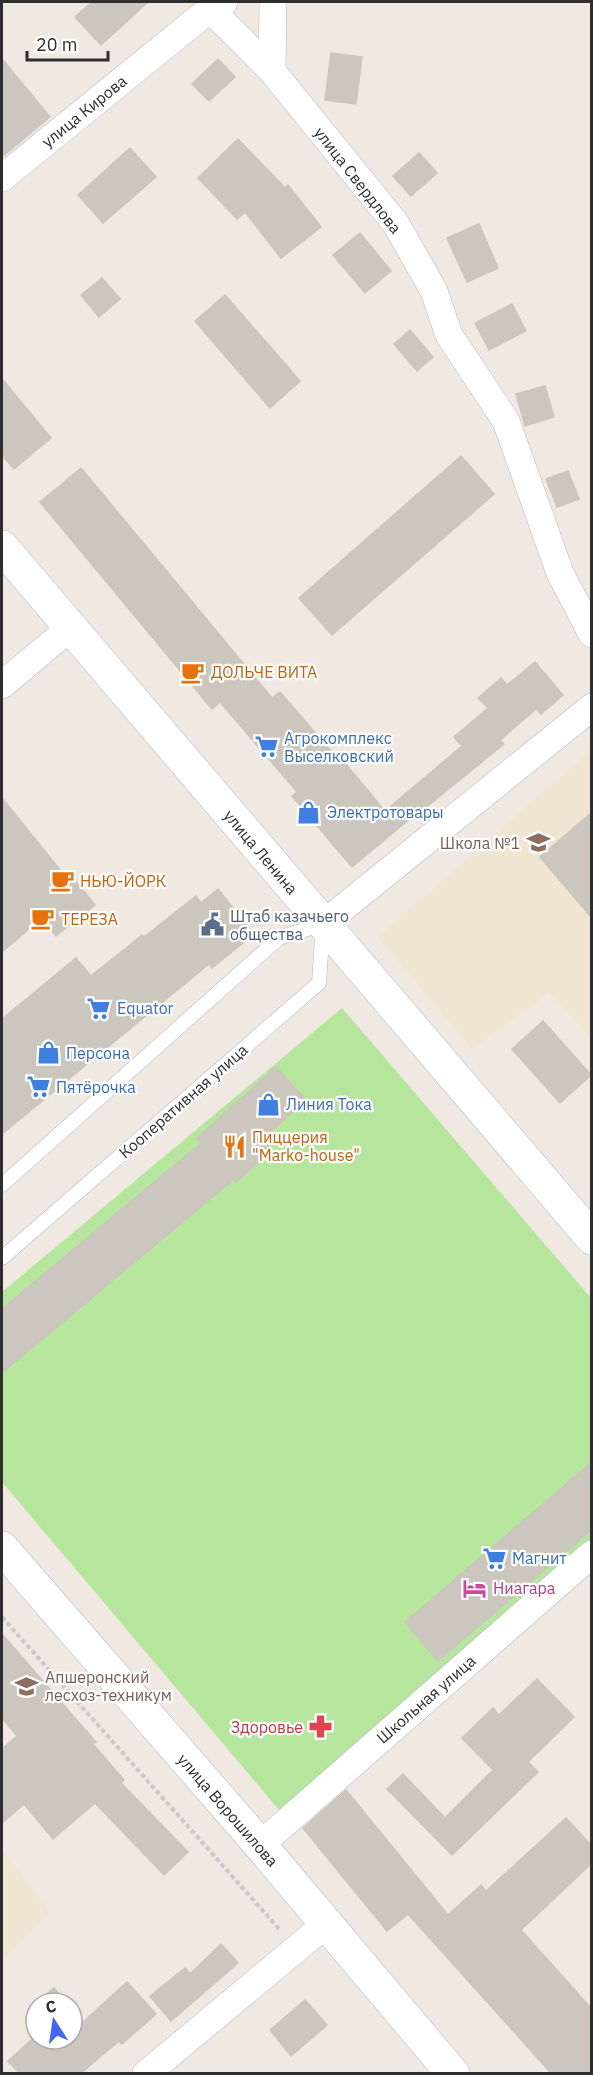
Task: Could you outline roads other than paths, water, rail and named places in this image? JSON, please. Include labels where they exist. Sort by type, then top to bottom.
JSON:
[{"type":"main road","name":"улица Ленина","points":[[2,547],[591,1238]]},
{"type":"main road","name":"улица Ворошилова","points":[[2,1548],[260,1845],[325,1925],[453,2073]]},
{"type":"street","points":[[272,71],[273,2]]},
{"type":"street","name":"улица Свердлова","points":[[217,5],[396,224],[434,291],[449,335],[506,421],[560,573],[591,634]]},
{"type":"street","name":"улица Кирова","points":[[2,178],[217,5]]},
{"type":"street","points":[[2,685],[70,628]]},
{"type":"street","points":[[323,924],[591,707]]},
{"type":"street","name":"Школьная улица","points":[[260,1845],[591,1554]]},
{"type":"street","points":[[146,2073],[325,1925]]},
{"type":"lane","points":[[2,1185],[279,938],[323,924]]},
{"type":"lane","name":"Кооперативная улица","points":[[2,1258],[319,983],[323,924]]},
{"type":"place","name":"ДОЛЬЧЕ ВИТА","points":[[193,672]]},
{"type":"place","name":"Агрокомплекс Выселковский","points":[[266,747]]},
{"type":"place","name":"Электротовары","points":[[309,812]]},
{"type":"place","name":"Школа №1","points":[[538,843]]},
{"type":"place","name":"НЬЮ-ЙОРК","points":[[62,881]]},
{"type":"place","name":"ТЕРЕЗА","points":[[43,919]]},
{"type":"place","name":"Штаб казачьего общества","points":[[212,925]]},
{"type":"place","name":"Equator","points":[[99,1008]]},
{"type":"place","name":"Персона","points":[[48,1053]]},
{"type":"place","name":"Пятёрочка","points":[[38,1087]]},
{"type":"place","name":"Линия Тока","points":[[268,1104]]},
{"type":"place","name":"Пиццерия \"Marko-house\"","points":[[234,1146]]},
{"type":"place","name":"Магнит","points":[[494,1558]]},
{"type":"place","name":"Ниагара","points":[[475,1588]]},
{"type":"place","name":"Апшеронский лесхоз-техникум","points":[[27,1686]]},
{"type":"place","name":"Здоровье","points":[[321,1727]]}]
